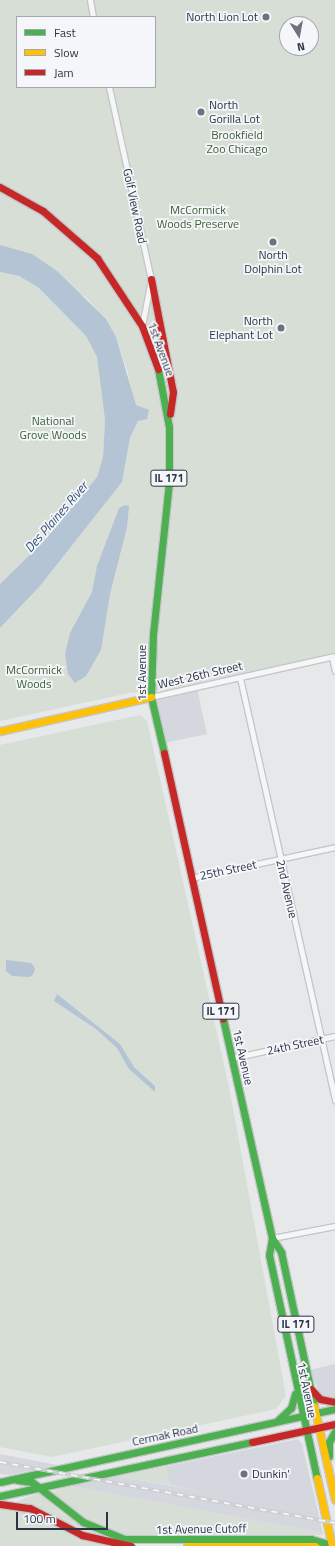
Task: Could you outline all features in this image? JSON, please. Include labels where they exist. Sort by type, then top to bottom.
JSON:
[{"type":"main road","name":"1st Avenue","points":[[0,187],[43,212],[81,242],[111,275],[142,326],[160,376],[169,427],[169,490],[153,634],[151,697],[272,1238],[281,1252],[335,1500]]},
{"type":"main road","points":[[151,279],[173,392],[169,427]]},
{"type":"main road","name":"West 26th Street","points":[[0,730],[151,697]]},
{"type":"main road","name":"1st Avenue","points":[[272,1238],[269,1255],[304,1430],[332,1545]]},
{"type":"main road","points":[[310,1387],[320,1399],[335,1402]]},
{"type":"main road","points":[[275,1422],[291,1408],[296,1390]]},
{"type":"main road","name":"Cermak Road","points":[[0,1482],[335,1409]]},
{"type":"main road","name":"Cermak Road","points":[[0,1496],[335,1424]]},
{"type":"main road","points":[[329,1473],[329,1442],[335,1431]]},
{"type":"main road","name":"1st Avenue Cutoff","points":[[11,1479],[25,1480],[40,1488],[83,1522],[124,1539],[311,1539],[332,1545]]},
{"type":"main road","points":[[0,1504],[30,1508],[82,1535],[132,1546]]},
{"type":"main road","name":"1st Avenue Cutoff","points":[[187,1546],[315,1546]]},
{"type":"street","points":[[90,0],[94,16]]},
{"type":"street","name":"Golf View Road","points":[[109,88],[151,279],[142,326]]},
{"type":"street","points":[[333,656],[335,671]]},
{"type":"street","name":"West 26th Street","points":[[151,697],[333,656]]},
{"type":"street","name":"2nd Avenue","points":[[240,678],[335,1100]]},
{"type":"street","name":"25th Street","points":[[191,878],[335,846]]},
{"type":"street","name":"24th Street","points":[[232,1058],[335,1036]]},
{"type":"street","points":[[272,1238],[335,1226]]},
{"type":"shaded area","points":[[197,688],[207,734],[162,744],[152,698]]},
{"type":"shaded area","points":[[335,1364],[335,1399],[321,1397],[310,1370]]},
{"type":"shaded area","points":[[298,1439],[302,1444],[323,1533],[70,1486],[116,1476],[200,1491],[170,1485],[166,1467],[163,1467]]},
{"type":"shaded area","points":[[0,1454],[57,1465],[9,1475],[0,1474]]},
{"type":"green space","name":"McCormick Woods Preserve","points":[[0,0],[335,0],[335,653],[170,689],[129,693],[0,721],[0,628],[40,586],[122,482],[130,438],[138,421],[128,373],[116,337],[105,319],[87,298],[0,245]]},
{"type":"green space","name":"National Grove Woods","points":[[0,272],[19,276],[39,288],[86,336],[97,357],[105,420],[103,457],[97,477],[46,539],[0,584]]},
{"type":"green space","points":[[140,715],[147,721],[229,1087],[286,1396],[276,1409],[52,1457],[0,1447],[0,745]]},
{"type":"green space","points":[[163,1467],[166,1467],[170,1485],[116,1476]]},
{"type":"green space","points":[[70,1486],[323,1533],[324,1535],[129,1537],[92,1525],[51,1492]]},
{"type":"green space","points":[[40,1493],[63,1514],[96,1533],[95,1536],[36,1507],[17,1501]]},
{"type":"green space","points":[[0,1507],[27,1510],[84,1538],[113,1546],[0,1546]]},
{"type":"water","points":[[0,245],[32,254],[57,271],[106,319],[116,337],[136,405],[149,410],[147,419],[138,421],[130,438],[122,482],[40,586],[0,628],[0,584],[46,539],[97,477],[103,457],[105,420],[97,357],[86,336],[39,288],[19,276],[0,272]]},
{"type":"water","points":[[125,505],[129,506],[127,527],[110,594],[101,650],[86,676],[75,683],[68,674],[65,654],[70,633],[92,592],[97,566],[119,508]]},
{"type":"water","points":[[6,960],[31,963],[35,968],[34,973],[30,977],[12,976],[6,971]]},
{"type":"water","points":[[57,994],[120,1044],[134,1067],[155,1086],[155,1092],[129,1069],[117,1048],[96,1029],[54,1001]]},
{"type":"railway","points":[[0,1462],[335,1523]]},
{"type":"traffic: fast","points":[[158,369],[169,427],[169,482],[153,634],[151,697],[164,753]]},
{"type":"traffic: fast","points":[[223,1019],[272,1238],[281,1252],[314,1406]]},
{"type":"traffic: fast","points":[[272,1238],[269,1255],[317,1478]]},
{"type":"traffic: fast","points":[[278,1420],[291,1408],[295,1394]]},
{"type":"traffic: fast","points":[[0,1482],[335,1409]]},
{"type":"traffic: fast","points":[[329,1456],[329,1442],[335,1431]]},
{"type":"traffic: fast","points":[[0,1496],[252,1442]]},
{"type":"traffic: fast","points":[[17,1480],[32,1482],[83,1522],[124,1539],[311,1539],[335,1546]]},
{"type":"traffic: slow","points":[[0,731],[151,697]]},
{"type":"traffic: slow","points":[[314,1406],[335,1500]]},
{"type":"traffic: slow","points":[[317,1478],[332,1546]]},
{"type":"traffic: slow","points":[[187,1546],[315,1546]]},
{"type":"traffic: jam","points":[[0,187],[43,211],[97,258],[142,326],[158,369]]},
{"type":"traffic: jam","points":[[151,279],[173,392],[170,414]]},
{"type":"traffic: jam","points":[[164,753],[223,1019]]},
{"type":"traffic: jam","points":[[311,1389],[320,1399],[335,1402]]},
{"type":"traffic: jam","points":[[252,1442],[335,1424]]},
{"type":"traffic: jam","points":[[0,1504],[30,1508],[82,1535],[131,1546]]},
{"type":"place","name":"North Lion Lot","points":[[266,17]]},
{"type":"place","name":"North Gorilla Lot","points":[[201,112]]},
{"type":"place","name":"North Dolphin Lot","points":[[273,242]]},
{"type":"place","name":"North Elephant Lot","points":[[281,328]]},
{"type":"place","name":"Dunkin'","points":[[244,1474]]},
{"type":"park label","name":"Brookfield Zoo Chicago","points":[[237,142]]},
{"type":"park label","name":"McCormick Woods","points":[[34,677]]},
{"type":"water label","name":"Des Plaines River","points":[[56,517]]}]
